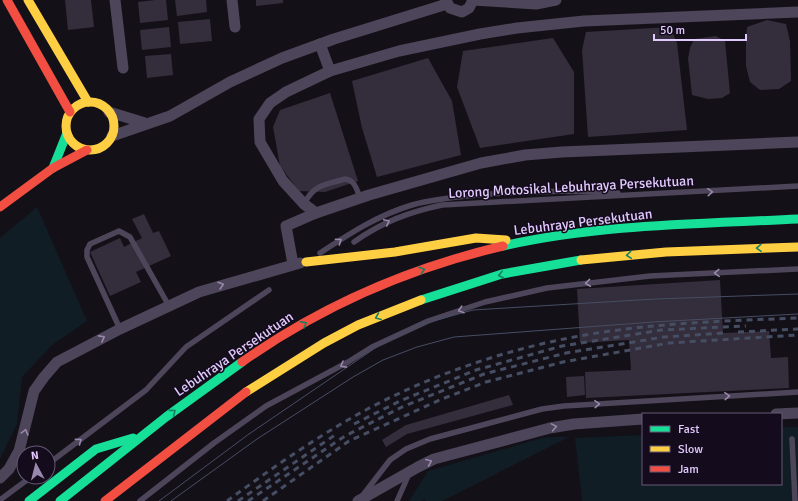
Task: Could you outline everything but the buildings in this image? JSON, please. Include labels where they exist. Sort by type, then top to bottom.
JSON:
[{"type":"main road","points":[[7,0],[70,112]]},
{"type":"main road","points":[[28,0],[88,102]]},
{"type":"main road","points":[[0,206],[53,168],[87,150],[99,148],[108,141],[112,136],[114,124],[109,112],[100,104],[88,102],[75,107],[70,112],[66,126],[67,133],[75,145],[87,150]]},
{"type":"main road","points":[[53,168],[67,133]]},
{"type":"main road","name":"Lebuhraya Persekutuan","points":[[60,501],[207,387],[277,339],[346,301],[416,272],[522,242],[602,231],[672,225],[798,220]]},
{"type":"main road","points":[[306,262],[395,252],[476,238],[495,238],[522,242]]},
{"type":"main road","points":[[105,501],[226,406],[291,362],[359,325],[428,298],[488,278],[535,268],[602,258],[672,252],[798,247]]},
{"type":"main road","points":[[29,501],[96,449],[142,436]]},
{"type":"street","points":[[115,0],[124,68]]},
{"type":"street","points":[[232,0],[235,27]]},
{"type":"street","points":[[112,136],[146,123],[170,116],[237,79],[282,58],[446,2],[453,10],[462,12],[469,8],[473,0],[536,4],[556,0]]},
{"type":"street","points":[[316,213],[304,204],[283,181],[260,142],[259,119],[270,103],[286,92],[330,71],[399,51],[516,28],[584,21],[798,12]]},
{"type":"street","points":[[320,44],[330,71]]},
{"type":"street","points":[[109,112],[146,123]]},
{"type":"street","points":[[293,264],[286,226],[316,213],[360,198],[481,163],[525,155],[798,142]]},
{"type":"street","points":[[0,478],[9,469],[19,451],[34,391],[44,376],[57,362],[120,329],[208,289],[293,264],[306,262]]},
{"type":"street","points":[[782,414],[798,413]]},
{"type":"street","points":[[358,501],[412,470],[434,460],[550,428],[581,423],[642,419]]},
{"type":"lane","points":[[304,204],[310,192],[316,188],[345,179],[350,179],[353,182],[360,198]]},
{"type":"lane","name":"Lorong Motosikal Lebuhraya Persekutuan","points":[[354,242],[373,229],[391,220],[416,210],[442,205],[798,186]]},
{"type":"lane","points":[[306,262],[353,231],[375,219],[412,205],[459,197],[540,191],[576,191],[646,195]]},
{"type":"lane","points":[[120,329],[87,257],[87,250],[90,244],[119,231],[130,237],[169,306]]},
{"type":"lane","points":[[140,501],[266,406],[348,362],[372,347],[428,321],[485,302],[547,288],[650,276],[798,269]]},
{"type":"lane","points":[[56,458],[146,390],[186,347],[269,290]]},
{"type":"lane","points":[[358,501],[390,460],[406,449],[430,439],[542,409],[564,406],[798,392]]},
{"type":"lane","points":[[792,439],[794,501]]},
{"type":"lane","points":[[397,501],[412,470]]},
{"type":"lane","points":[[0,500],[20,485]]},
{"type":"shaded area","points":[[37,207],[87,321],[52,345],[22,377],[17,424],[0,459],[0,238]]},
{"type":"shaded area","points":[[782,427],[798,427],[798,501],[582,501],[575,438],[642,435],[642,485],[782,485]]},
{"type":"shaded area","points":[[569,437],[442,501],[426,501],[425,499],[421,501],[409,501],[428,471],[542,438]]},
{"type":"tram line","points":[[159,501],[249,434],[387,340],[415,326],[473,310],[655,299],[798,294]]},
{"type":"tram line","points":[[171,501],[257,439],[353,377],[383,360],[417,347],[454,337],[653,322],[798,314]]},
{"type":"railway","points":[[227,501],[290,456],[356,415],[402,392],[444,374],[486,359],[552,341],[602,332],[686,323],[798,318]]},
{"type":"railway","points":[[354,424],[400,401],[476,370],[562,346],[661,330],[746,326]]},
{"type":"railway","points":[[738,332],[798,329]]},
{"type":"railway","points":[[248,501],[345,436],[402,407],[484,374],[566,353],[664,337],[724,333]]},
{"type":"railway","points":[[263,501],[349,441],[442,399],[486,382],[563,362],[669,343],[798,335]]},
{"type":"railway","points":[[238,501],[335,435]]},
{"type":"traffic: fast","points":[[53,168],[67,133]]},
{"type":"traffic: fast","points":[[503,246],[576,233],[613,229],[798,219]]},
{"type":"traffic: fast","points":[[421,300],[502,274],[581,260]]},
{"type":"traffic: fast","points":[[60,501],[166,417],[242,362]]},
{"type":"traffic: fast","points":[[29,501],[96,449],[133,438]]},
{"type":"traffic: slow","points":[[28,0],[88,102]]},
{"type":"traffic: slow","points":[[90,102],[99,104],[107,109],[112,117],[114,126],[112,135],[107,143],[99,148],[90,150],[81,148],[73,143],[68,135],[66,126],[68,117],[73,109],[81,104],[90,102]]},
{"type":"traffic: slow","points":[[306,262],[395,252],[476,238],[506,240]]},
{"type":"traffic: slow","points":[[581,260],[666,252],[798,247]]},
{"type":"traffic: slow","points":[[246,392],[324,343],[358,325],[421,300]]},
{"type":"traffic: jam","points":[[7,0],[70,112]]},
{"type":"traffic: jam","points":[[0,207],[53,168],[87,150]]},
{"type":"traffic: jam","points":[[242,362],[302,324],[366,292],[434,266],[503,246]]},
{"type":"traffic: jam","points":[[105,501],[246,392]]}]
